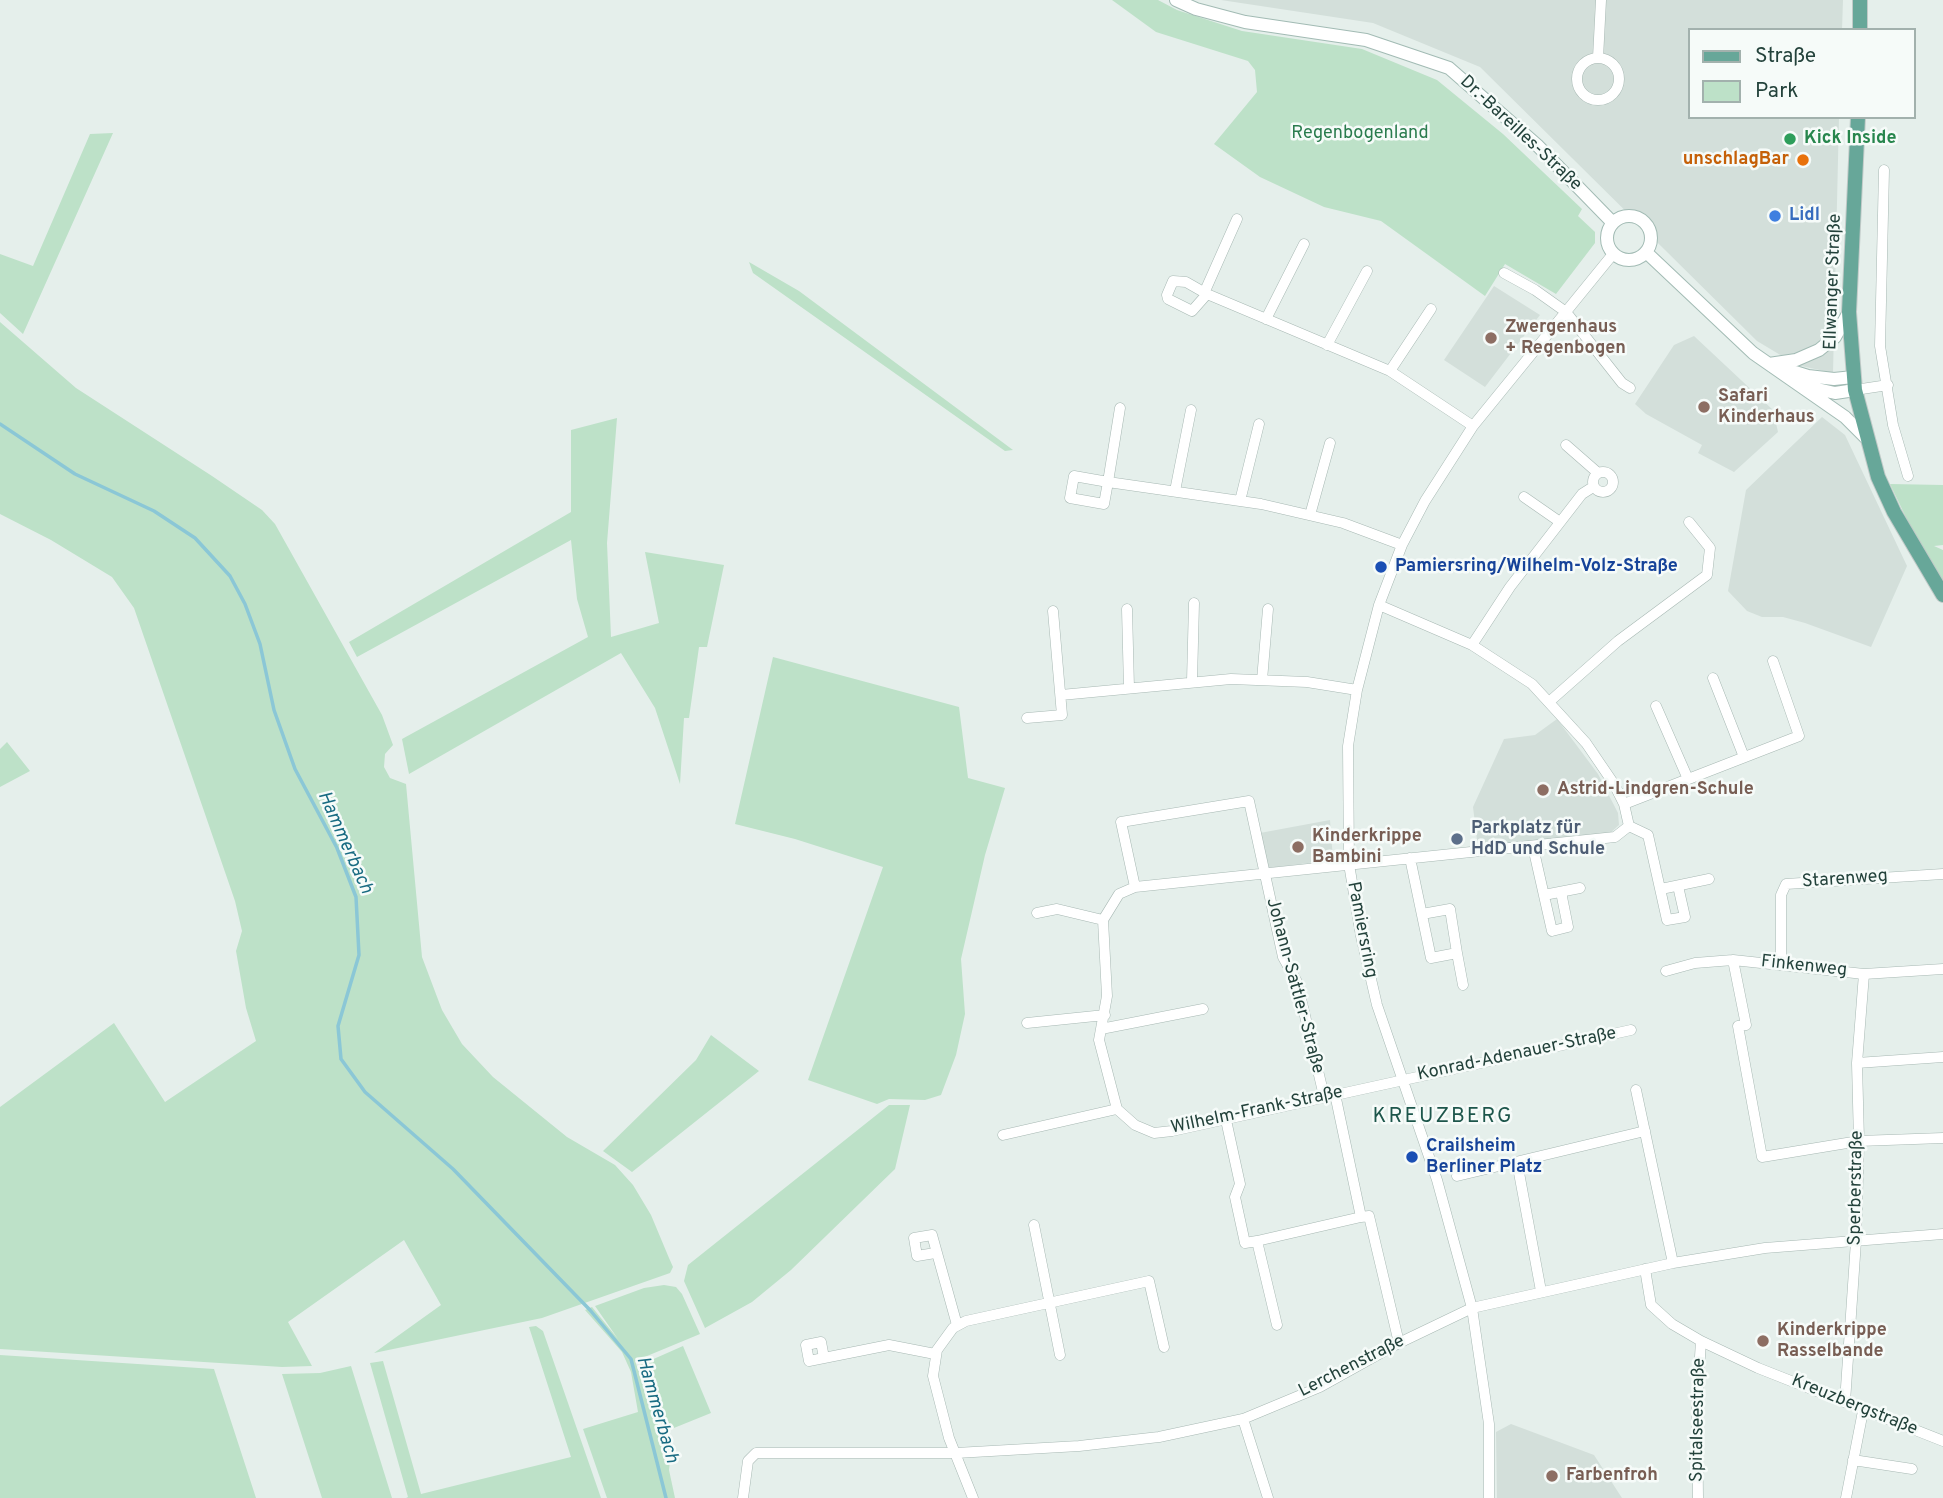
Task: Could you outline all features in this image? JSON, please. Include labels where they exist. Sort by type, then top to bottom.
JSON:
[{"type":"main road","name":"Dr.-Bareilles-Straße","points":[[1176,0],[1196,9],[1245,22],[1366,40],[1449,68],[1537,145],[1613,223]]},
{"type":"main road","points":[[1860,0],[1860,28]]},
{"type":"main road","name":"Ellwanger Straße","points":[[1857,119],[1849,312],[1854,384],[1865,438],[1894,512],[1943,595]]},
{"type":"main road","points":[[1631,216],[1644,221],[1652,240],[1647,253],[1634,261],[1619,259],[1613,254],[1607,236],[1613,223],[1631,216]]},
{"type":"main road","points":[[1647,253],[1753,353],[1845,418],[1865,438]]},
{"type":"main road","points":[[1769,364],[1796,360],[1819,350],[1835,337],[1849,312]]},
{"type":"main road","points":[[1769,364],[1808,376],[1854,384]]},
{"type":"main road","points":[[1791,380],[1811,389],[1835,393],[1854,384]]},
{"type":"street","points":[[1598,58],[1601,0]]},
{"type":"street","points":[[1598,58],[1615,68],[1619,81],[1614,93],[1596,100],[1584,95],[1577,78],[1581,66],[1598,58]]},
{"type":"street","points":[[1884,170],[1880,346],[1894,425],[1908,476]]},
{"type":"street","points":[[1237,219],[1203,297],[1266,319],[1390,371],[1473,426]]},
{"type":"street","points":[[1266,319],[1304,244]]},
{"type":"street","name":"Pamiersring","points":[[1489,1498],[1489,1424],[1472,1308],[1437,1180],[1377,1005],[1361,936],[1349,864],[1346,784],[1357,690],[1379,605],[1402,545],[1425,501],[1473,426],[1613,254]]},
{"type":"street","points":[[1327,345],[1367,271]]},
{"type":"street","points":[[1504,273],[1535,290],[1566,312],[1622,383],[1630,387]]},
{"type":"street","points":[[1390,371],[1431,309]]},
{"type":"street","points":[[1854,384],[1888,385]]},
{"type":"street","points":[[1120,408],[1108,482],[1103,495],[1104,504],[1070,498],[1074,477],[1108,482],[1175,491],[1310,515],[1343,523],[1402,545]]},
{"type":"street","points":[[1175,491],[1191,411]]},
{"type":"street","points":[[1240,501],[1259,424]]},
{"type":"street","points":[[1310,515],[1330,443]]},
{"type":"street","points":[[1566,445],[1598,473],[1611,476],[1613,486],[1604,493],[1593,487]]},
{"type":"street","points":[[1593,487],[1592,481],[1598,473]]},
{"type":"street","points":[[1472,645],[1560,522],[1582,494],[1593,487]]},
{"type":"street","points":[[1524,497],[1560,522]]},
{"type":"street","points":[[1549,702],[1618,642],[1707,575],[1710,548],[1689,522]]},
{"type":"street","points":[[1192,681],[1195,603]]},
{"type":"street","points":[[1379,605],[1472,645],[1532,684],[1586,743],[1623,804],[1629,826],[1648,835],[1667,920],[1685,917],[1678,886]]},
{"type":"street","points":[[1127,609],[1129,688]]},
{"type":"street","points":[[1262,680],[1268,609]]},
{"type":"street","points":[[1027,718],[1062,715],[1053,611]]},
{"type":"street","points":[[1623,804],[1799,736],[1773,661]]},
{"type":"street","points":[[1713,678],[1744,757]]},
{"type":"street","points":[[1061,695],[1192,681],[1307,682],[1357,690]]},
{"type":"street","points":[[1656,706],[1688,779]]},
{"type":"street","name":"Johann-Sattler-Straße","points":[[1135,887],[1121,822],[1249,801],[1283,957],[1297,982],[1324,1096]]},
{"type":"street","points":[[1003,1135],[1117,1109],[1099,1040],[1107,996],[1103,920],[1119,894],[1135,887],[1615,837],[1629,826]]},
{"type":"street","points":[[1533,847],[1552,931],[1568,928],[1560,892]]},
{"type":"street","points":[[1410,858],[1431,958],[1457,953]]},
{"type":"street","name":"Starenweg","points":[[1781,964],[1781,895],[1786,884],[1943,874]]},
{"type":"street","points":[[1661,889],[1709,879]]},
{"type":"street","points":[[1544,895],[1580,888]]},
{"type":"street","points":[[1037,913],[1057,909],[1103,920]]},
{"type":"street","points":[[1422,914],[1450,909],[1463,985]]},
{"type":"street","points":[[1733,960],[1746,1025],[1738,1026],[1762,1157],[1859,1142],[1943,1138]]},
{"type":"street","name":"Finkenweg","points":[[1666,971],[1695,963],[1733,960],[1864,974],[1943,969]]},
{"type":"street","name":"Sperberstraße","points":[[1845,1402],[1856,1241],[1859,1142],[1857,1063],[1864,974]]},
{"type":"street","points":[[1101,1030],[1203,1009]]},
{"type":"street","points":[[1027,1023],[1105,1015]]},
{"type":"street","name":"Konrad-Adenauer-Straße","points":[[1403,1080],[1631,1030]]},
{"type":"street","points":[[1857,1063],[1943,1057]]},
{"type":"street","name":"Wilhelm-Frank-Straße","points":[[1117,1109],[1135,1125],[1154,1133],[1226,1120],[1403,1080]]},
{"type":"street","points":[[1636,1090],[1672,1263]]},
{"type":"street","points":[[1335,1094],[1361,1217]]},
{"type":"street","points":[[1226,1120],[1240,1184],[1235,1197],[1245,1243],[1369,1216],[1399,1343]]},
{"type":"street","points":[[1457,1176],[1645,1131]]},
{"type":"street","points":[[1517,1162],[1541,1291]]},
{"type":"street","points":[[1034,1224],[1060,1355]]},
{"type":"street","name":"Lerchenstraße","points":[[743,1498],[748,1461],[756,1453],[956,1453],[1079,1446],[1158,1437],[1243,1419],[1320,1387],[1399,1343],[1472,1308],[1672,1263],[1765,1248],[1943,1234]]},
{"type":"street","points":[[1257,1241],[1277,1325]]},
{"type":"street","points":[[935,1253],[957,1325]]},
{"type":"street","name":"Kreuzbergstraße","points":[[1645,1269],[1651,1305],[1672,1324],[1701,1341],[1863,1411],[1943,1441]]},
{"type":"street","points":[[973,1498],[935,1392],[935,1354],[957,1325],[1149,1281],[1164,1347]]},
{"type":"street","name":"Spitalseestraße","points":[[1698,1498],[1697,1403],[1701,1341]]},
{"type":"street","points":[[824,1358],[889,1345],[935,1354]]},
{"type":"street","points":[[1846,1498],[1863,1411]]},
{"type":"street","points":[[1243,1419],[1268,1498]]},
{"type":"street","points":[[1853,1460],[1912,1469]]},
{"type":"shaded area","points":[[1221,0],[1843,0],[1842,28],[1688,28],[1688,119],[1839,119],[1833,373],[1797,365],[1757,341],[1480,67],[1373,23]]},
{"type":"shaded area","name":"Zwergenhaus + Regenbogen","points":[[1494,286],[1540,315],[1485,387],[1444,360]]},
{"type":"shaded area","name":"Safari Kinderhaus","points":[[1694,336],[1773,410],[1778,432],[1734,472],[1698,453],[1702,445],[1646,414],[1635,404],[1674,345]]},
{"type":"shaded area","points":[[1822,417],[1845,435],[1907,566],[1871,647],[1805,623],[1783,617],[1762,617],[1747,611],[1728,591],[1746,490]]},
{"type":"shaded area","name":"Astrid-Lindgren-Schule","points":[[1557,719],[1598,774],[1618,813],[1619,825],[1609,834],[1478,848],[1473,807],[1504,739],[1535,735]]},
{"type":"shaded area","name":"Kinderkrippe Bambini","points":[[1330,820],[1333,860],[1268,868],[1260,833]]},
{"type":"shaded area","name":"Farbenfroh","points":[[1511,1424],[1594,1455],[1622,1498],[1497,1498],[1496,1432]]},
{"type":"green space","name":"Regenbogenland","points":[[1112,0],[1158,0],[1177,10],[1242,31],[1362,49],[1437,80],[1503,134],[1582,209],[1578,216],[1595,232],[1595,243],[1556,294],[1505,264],[1485,296],[1381,221],[1324,207],[1260,177],[1214,144],[1257,92],[1255,70],[1248,61],[1156,32]]},
{"type":"green space","points":[[113,133],[23,334],[0,313],[0,254],[33,266],[90,134]]},
{"type":"green space","points":[[749,262],[799,291],[1013,450],[1005,451],[753,273]]},
{"type":"green space","points":[[0,322],[76,388],[262,510],[275,524],[382,715],[393,745],[385,754],[384,767],[390,778],[406,784],[422,957],[442,1010],[462,1044],[493,1077],[567,1137],[615,1165],[633,1185],[651,1215],[673,1267],[670,1273],[542,1318],[374,1353],[441,1305],[404,1240],[288,1322],[312,1366],[282,1367],[0,1349],[0,1107],[114,1023],[165,1102],[256,1041],[246,1008],[236,951],[242,931],[235,901],[134,608],[112,577],[51,540],[0,514]]},
{"type":"green space","points":[[617,418],[607,543],[611,637],[659,623],[645,552],[724,565],[707,647],[699,647],[689,718],[684,718],[680,784],[655,708],[621,653],[409,774],[402,739],[588,637],[577,599],[571,540],[357,657],[349,642],[571,512],[571,430]]},
{"type":"green space","points":[[1890,484],[1943,485],[1943,545],[1934,546],[1943,550],[1943,582],[1913,532]]},
{"type":"green space","points":[[773,657],[959,707],[968,778],[1005,788],[985,855],[961,959],[965,1014],[956,1055],[941,1095],[925,1100],[889,1099],[877,1104],[808,1080],[883,867],[795,839],[735,824]]},
{"type":"green space","points":[[7,742],[30,771],[0,787],[0,749]]},
{"type":"green space","points":[[711,1035],[759,1071],[632,1172],[603,1151],[696,1060]]},
{"type":"green space","points":[[889,1105],[910,1105],[895,1169],[791,1270],[752,1302],[705,1328],[684,1281],[688,1265]]},
{"type":"green space","points":[[664,1285],[676,1287],[682,1294],[700,1334],[635,1361],[661,1433],[672,1442],[669,1470],[675,1498],[607,1498],[583,1429],[638,1412],[631,1372],[622,1352],[585,1310],[592,1307],[618,1339],[595,1306],[644,1288]]},
{"type":"green space","points":[[536,1326],[543,1331],[601,1498],[406,1498],[408,1497],[370,1363],[383,1361],[421,1494],[571,1457],[529,1327]]},
{"type":"green space","points":[[683,1346],[711,1413],[664,1432],[640,1365]]},
{"type":"green space","points":[[0,1355],[214,1369],[256,1498],[0,1498]]},
{"type":"green space","points":[[351,1366],[392,1498],[322,1498],[282,1374],[320,1373]]},
{"type":"waterway","name":"Hammerbach","points":[[0,424],[75,474],[154,511],[195,538],[230,576],[245,604],[260,644],[274,710],[295,769],[337,848],[356,897],[359,955],[338,1026],[341,1059],[365,1092],[453,1169],[590,1310],[631,1359],[666,1498]]},
{"type":"place","name":"Kick Inside","points":[[1790,139]]},
{"type":"place","name":"unschlagBar","points":[[1803,160]]},
{"type":"place","name":"Lidl","points":[[1775,216]]},
{"type":"place","name":"Zwergenhaus + Regenbogen","points":[[1491,338]]},
{"type":"place","name":"Safari Kinderhaus","points":[[1704,407]]},
{"type":"place","name":"Pamiersring/Wilhelm-Volz-Straße","points":[[1381,567]]},
{"type":"place","name":"Astrid-Lindgren-Schule","points":[[1543,790]]},
{"type":"place","name":"Parkplatz für HdD und Schule","points":[[1457,839]]},
{"type":"place","name":"Kinderkrippe Bambini","points":[[1298,847]]},
{"type":"place","name":"Crailsheim Berliner Platz","points":[[1412,1157]]},
{"type":"place","name":"Kinderkrippe Rasselbande","points":[[1763,1341]]},
{"type":"place","name":"Farbenfroh","points":[[1552,1476]]},
{"type":"district","name":"KREUZBERG","points":[[1443,1118]]}]
